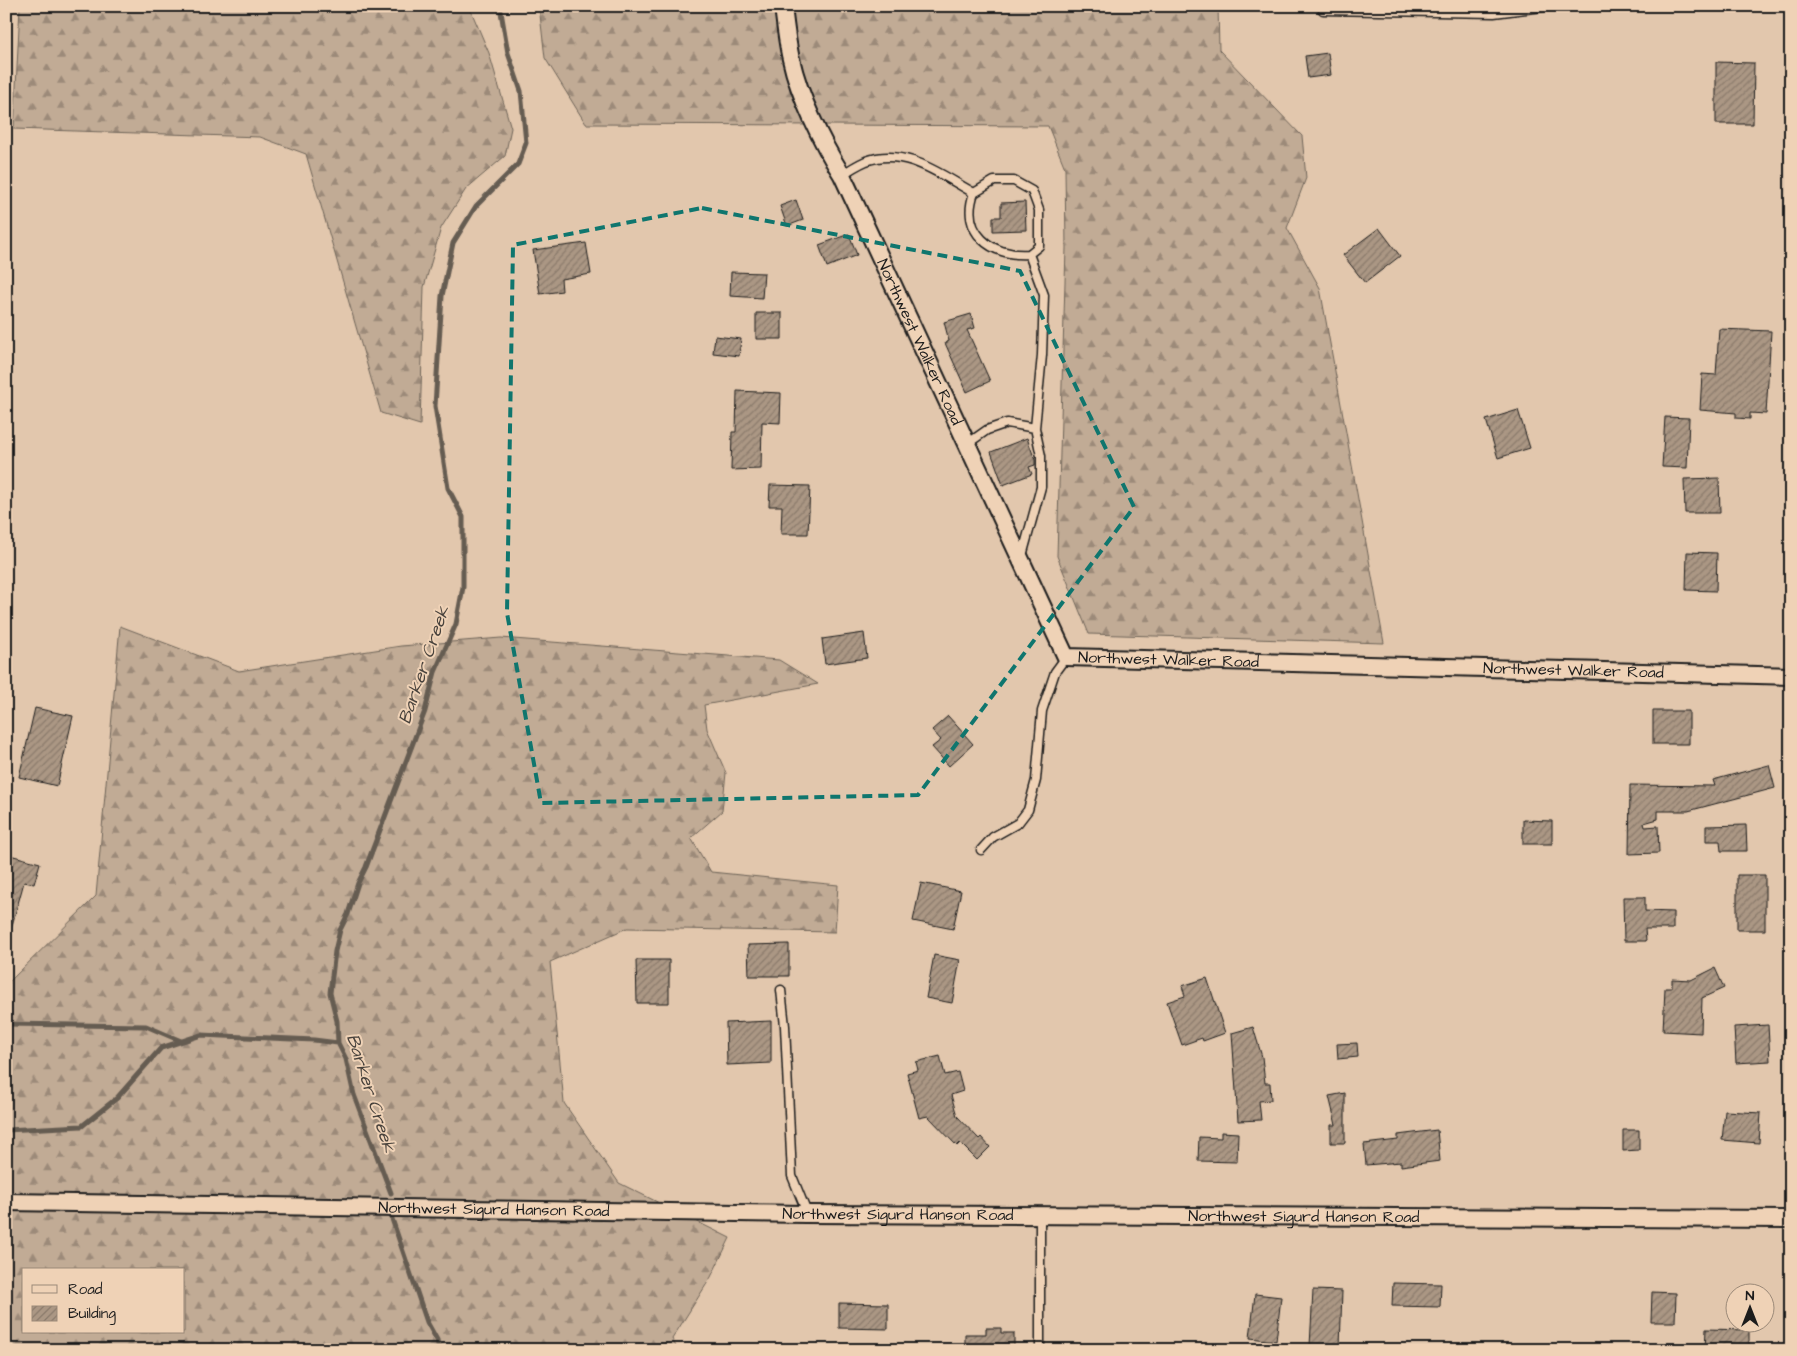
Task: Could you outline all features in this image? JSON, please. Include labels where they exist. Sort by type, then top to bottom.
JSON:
[{"type":"street","name":"Northwest Walker Road","points":[[783,6],[791,60],[804,99],[832,160],[842,175],[1066,657],[1791,676]]},
{"type":"street","name":"Northwest Sigurd Hanson Road","points":[[6,1202],[805,1214],[1791,1218]]},
{"type":"lane","points":[[1324,10],[1494,13],[1551,6]]},
{"type":"lane","points":[[842,175],[866,161],[884,157],[903,158],[926,166],[974,192]]},
{"type":"lane","points":[[994,181],[1014,181],[1032,191],[1039,210],[1039,246],[1029,254],[1016,255],[986,242],[976,231],[970,218],[970,205],[974,192],[994,181]]},
{"type":"lane","points":[[1021,560],[1041,487],[1040,456],[1035,428],[1041,371],[1044,295],[1029,254]]},
{"type":"lane","points":[[967,444],[988,430],[1006,424],[1035,428]]},
{"type":"lane","points":[[981,850],[993,837],[1018,824],[1028,810],[1036,780],[1042,710],[1055,672],[1066,657]]},
{"type":"lane","points":[[781,990],[785,1026],[792,1176],[805,1208],[805,1214]]},
{"type":"lane","points":[[1040,1215],[1040,1350]]},
{"type":"highlighted area","points":[[702,208],[1020,271],[1134,507],[918,795],[541,803],[507,613],[513,245]]},
{"type":"green space","points":[[20,6],[469,6],[489,53],[511,128],[505,156],[466,189],[441,228],[424,287],[420,425],[381,413],[306,154],[260,137],[14,129]]},
{"type":"green space","points":[[539,6],[1218,6],[1219,50],[1302,136],[1306,178],[1287,228],[1320,288],[1384,643],[1089,634],[1057,556],[1066,248],[1065,168],[1048,126],[586,124],[545,58]]},
{"type":"green space","points":[[120,626],[239,671],[401,646],[501,638],[779,660],[818,684],[704,705],[707,729],[726,773],[722,811],[691,838],[711,872],[838,885],[835,932],[627,928],[550,962],[564,1103],[619,1183],[730,1238],[711,1277],[672,1339],[678,1350],[6,1350],[6,985],[96,896]]},
{"type":"building","points":[[1328,53],[1331,75],[1308,78],[1305,56]]},
{"type":"building","points":[[1716,62],[1754,63],[1753,124],[1716,124]]},
{"type":"building","points":[[796,200],[803,220],[787,226],[780,206]]},
{"type":"building","points":[[1025,202],[1026,230],[993,231],[993,217],[1001,217],[1001,203]]},
{"type":"building","points":[[1379,228],[1400,256],[1365,283],[1343,255]]},
{"type":"building","points":[[849,234],[857,255],[827,267],[819,245]]},
{"type":"building","points":[[586,243],[591,274],[561,279],[562,291],[540,294],[533,250]]},
{"type":"building","points":[[731,272],[764,273],[762,298],[730,296]]},
{"type":"building","points":[[756,313],[782,313],[782,339],[756,339]]},
{"type":"building","points":[[971,314],[975,328],[967,330],[990,381],[967,392],[945,343],[949,341],[944,322]]},
{"type":"building","points":[[1719,329],[1771,331],[1766,414],[1750,413],[1750,419],[1736,418],[1736,413],[1700,410],[1702,374],[1716,375]]},
{"type":"building","points":[[715,336],[741,339],[739,356],[713,353]]},
{"type":"building","points":[[737,391],[781,393],[780,423],[762,422],[761,469],[731,470],[732,432],[736,432]]},
{"type":"building","points":[[1518,410],[1530,448],[1498,458],[1486,420]]},
{"type":"building","points":[[1665,417],[1689,418],[1687,468],[1662,467]]},
{"type":"building","points":[[1027,438],[1035,460],[1035,465],[1029,467],[1032,474],[1003,485],[991,452]]},
{"type":"building","points":[[1719,478],[1720,513],[1685,513],[1684,479]]},
{"type":"building","points":[[770,485],[810,486],[808,534],[781,534],[782,506],[769,506]]},
{"type":"building","points":[[1687,552],[1717,553],[1716,591],[1686,590]]},
{"type":"building","points":[[864,633],[867,658],[825,664],[822,639]]},
{"type":"building","points":[[35,708],[73,716],[57,786],[19,777]]},
{"type":"building","points":[[1653,711],[1689,711],[1689,744],[1653,744]]},
{"type":"building","points":[[948,716],[973,744],[949,766],[932,747],[941,740],[932,730]]},
{"type":"building","points":[[1769,765],[1775,788],[1688,811],[1658,811],[1658,819],[1644,823],[1645,827],[1658,826],[1659,853],[1629,854],[1630,785],[1715,786],[1713,780]]},
{"type":"building","points":[[1523,820],[1552,821],[1552,844],[1523,844]]},
{"type":"building","points":[[1746,825],[1747,851],[1721,851],[1720,841],[1706,841],[1706,826]]},
{"type":"building","points":[[6,854],[40,863],[34,884],[24,882],[11,929],[6,929]]},
{"type":"building","points":[[1737,875],[1765,875],[1765,930],[1737,930]]},
{"type":"building","points":[[921,883],[961,891],[953,929],[913,921]]},
{"type":"building","points":[[1623,897],[1645,897],[1645,911],[1673,912],[1673,929],[1645,929],[1646,941],[1624,941]]},
{"type":"building","points":[[789,944],[789,976],[749,976],[748,945]]},
{"type":"building","points":[[934,955],[960,960],[952,1003],[926,998]]},
{"type":"building","points":[[636,960],[669,960],[669,1003],[637,1003]]},
{"type":"building","points":[[1715,968],[1724,988],[1702,998],[1701,1033],[1663,1031],[1665,988],[1672,988],[1672,979],[1691,980]]},
{"type":"building","points":[[1207,978],[1225,1033],[1203,1041],[1202,1038],[1182,1045],[1167,1002],[1185,996],[1182,986]]},
{"type":"building","points":[[771,1021],[771,1063],[727,1065],[726,1023]]},
{"type":"building","points":[[1768,1025],[1770,1061],[1736,1063],[1734,1027]]},
{"type":"building","points":[[1253,1027],[1262,1057],[1265,1083],[1270,1083],[1271,1100],[1259,1101],[1261,1120],[1238,1121],[1232,1033]]},
{"type":"building","points":[[1357,1043],[1358,1057],[1338,1059],[1337,1044]]},
{"type":"building","points":[[940,1056],[945,1075],[958,1072],[963,1091],[951,1095],[957,1116],[979,1139],[981,1137],[990,1147],[977,1160],[960,1143],[957,1146],[928,1116],[919,1118],[907,1073],[918,1070],[916,1062]]},
{"type":"building","points":[[1345,1093],[1345,1143],[1331,1143],[1331,1125],[1336,1125],[1329,1096]]},
{"type":"building","points":[[1725,1111],[1761,1113],[1759,1143],[1722,1140]]},
{"type":"building","points":[[1437,1130],[1440,1161],[1401,1166],[1401,1162],[1366,1165],[1364,1144],[1398,1140],[1398,1135]]},
{"type":"building","points":[[1623,1130],[1639,1130],[1639,1150],[1623,1151]]},
{"type":"building","points":[[1221,1132],[1238,1133],[1237,1162],[1198,1161],[1199,1137],[1221,1138]]},
{"type":"building","points":[[1393,1283],[1441,1284],[1440,1307],[1392,1306]]},
{"type":"building","points":[[1313,1290],[1342,1291],[1340,1347],[1310,1346]]},
{"type":"building","points":[[1652,1292],[1676,1293],[1675,1322],[1651,1322]]},
{"type":"building","points":[[1255,1294],[1281,1297],[1276,1341],[1250,1338]]},
{"type":"building","points":[[839,1303],[888,1304],[888,1329],[839,1328]]},
{"type":"building","points":[[986,1328],[1001,1328],[1001,1333],[1014,1333],[1014,1350],[965,1350],[965,1334],[986,1334]]},
{"type":"building","points":[[1706,1329],[1724,1329],[1724,1334],[1749,1334],[1749,1350],[1705,1350]]},
{"type":"waterway","name":"Barker Creek","points":[[391,1193],[354,1095],[346,1059],[338,1043],[337,1021],[330,993],[335,951],[340,930],[348,914],[358,883],[366,867],[425,711],[435,672],[456,624],[463,587],[463,517],[448,488],[435,406],[442,296],[453,243],[476,206],[518,164],[526,143],[521,91],[508,53],[500,6]]},
{"type":"waterway","points":[[6,1024],[146,1026],[181,1041]]},
{"type":"waterway","points":[[6,1130],[82,1126],[117,1098],[161,1048],[201,1035],[314,1040],[338,1043]]},
{"type":"waterway","name":"Barker Creek","points":[[391,1216],[427,1322],[437,1340],[439,1350]]}]
